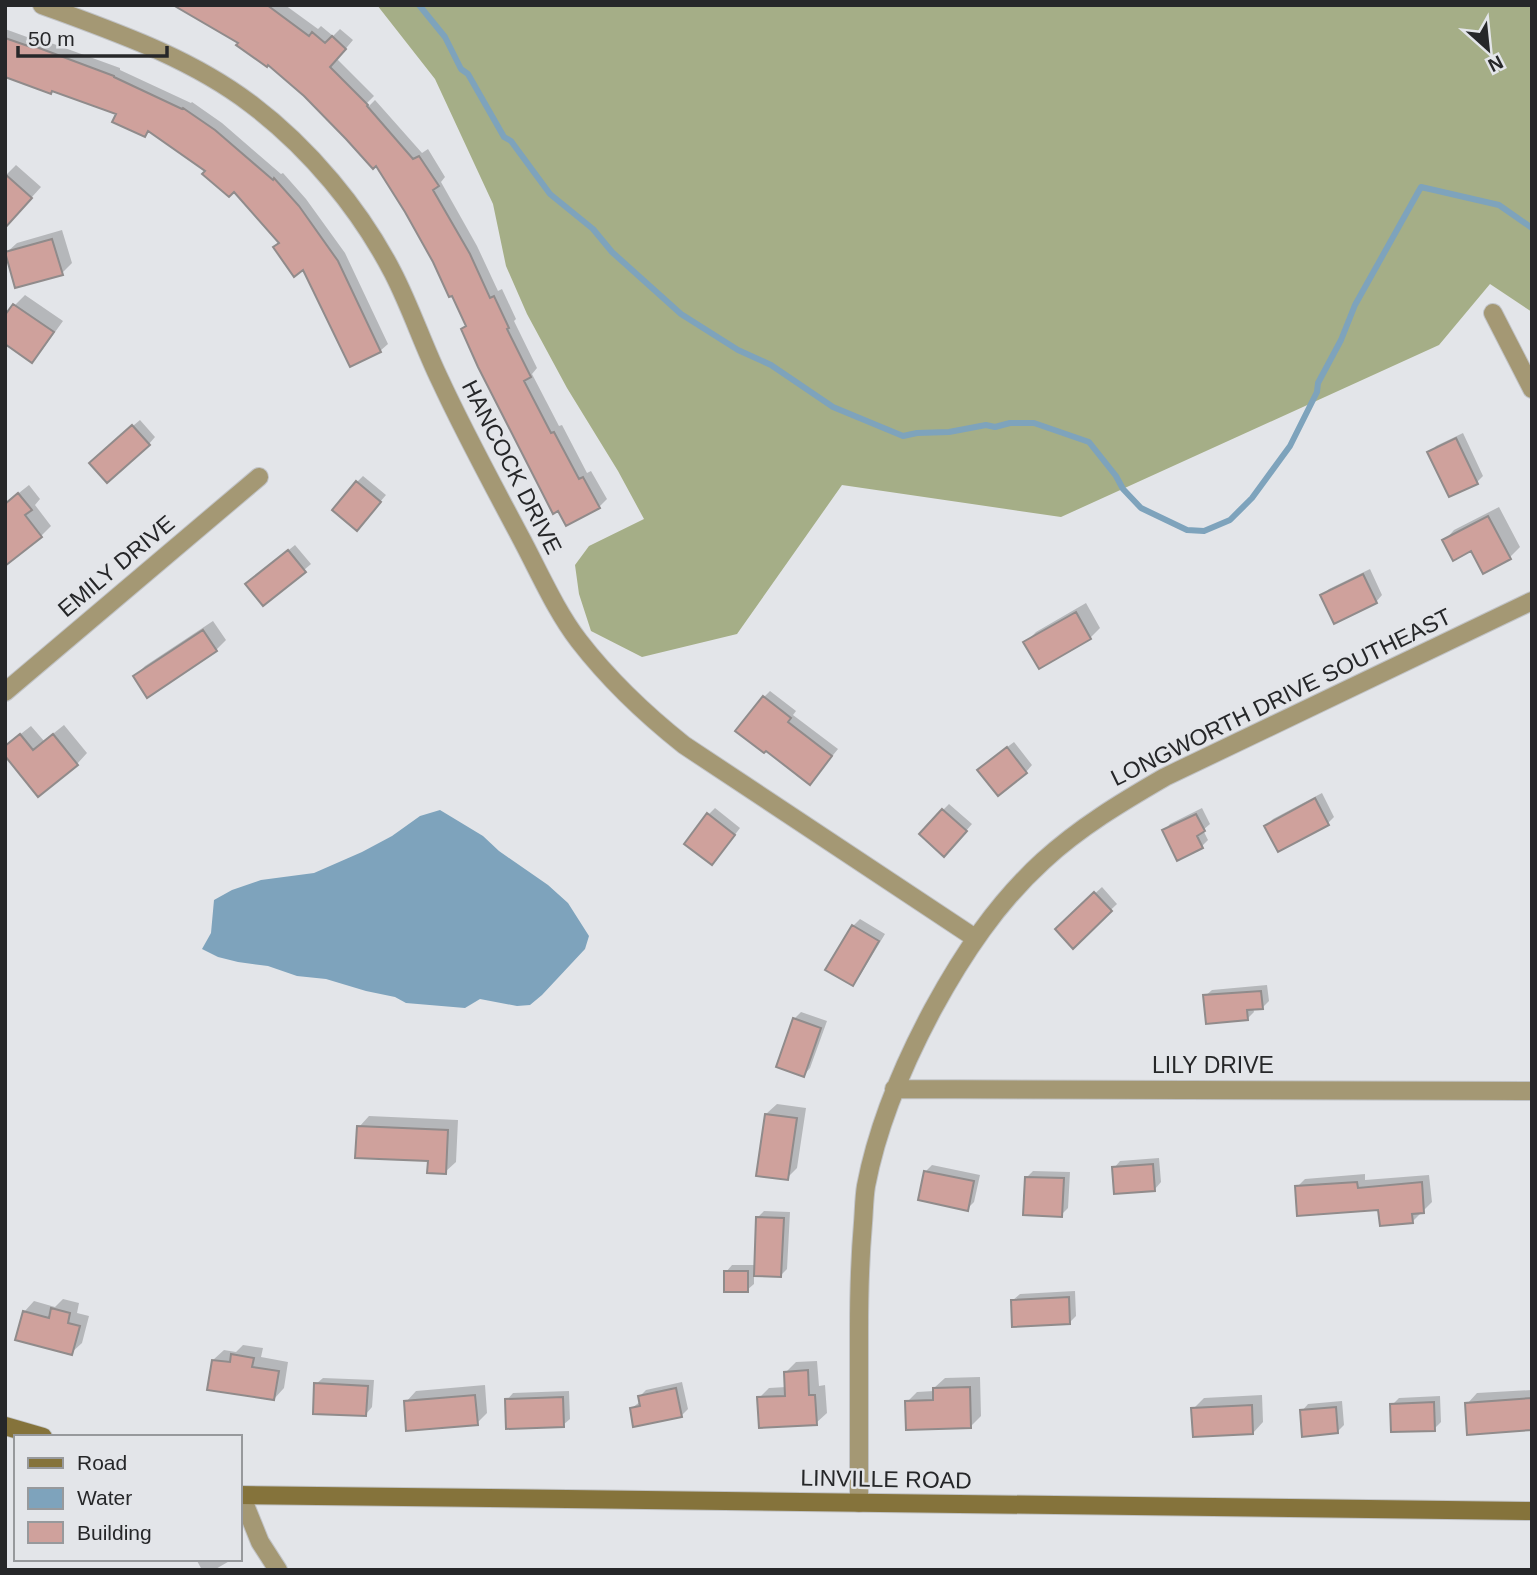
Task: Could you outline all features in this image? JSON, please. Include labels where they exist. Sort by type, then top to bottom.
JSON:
[{"type":"main road","points":[[5,1426],[36,1435]]},
{"type":"main road","name":"LINVILLE ROAD","points":[[242,1495],[1532,1511]]},
{"type":"street","name":"HANCOCK DRIVE","points":[[42,5],[171,55],[213,78],[252,105],[291,139],[346,200],[392,271],[457,418],[555,604],[578,640],[647,715],[684,745],[975,938]]},
{"type":"street","points":[[1493,313],[1532,389]]},
{"type":"street","name":"EMILY DRIVE","points":[[5,692],[258,477]]},
{"type":"street","name":"LONGWORTH DRIVE SOUTHEAST","points":[[859,1503],[859,1294],[865,1189],[877,1138],[894,1089],[948,982],[975,938],[1007,898],[1043,861],[1084,827],[1122,802],[1165,777],[1532,601]]},
{"type":"street","name":"LILY DRIVE","points":[[894,1089],[1532,1091]]},
{"type":"street","points":[[242,1500],[260,1542],[278,1570]]},
{"type":"green space","points":[[377,5],[1532,5],[1532,312],[1490,284],[1439,345],[1061,517],[842,485],[737,634],[642,657],[591,631],[579,594],[575,565],[589,546],[644,519],[527,314],[506,266],[493,204],[435,79]]},
{"type":"water","points":[[440,810],[483,836],[499,851],[548,885],[568,903],[589,936],[585,949],[530,1005],[517,1006],[480,999],[465,1008],[406,1003],[395,997],[326,979],[297,976],[268,966],[218,957],[202,949],[211,933],[214,900],[232,890],[261,880],[314,873],[392,836],[420,816]]},
{"type":"building","points":[[173,5],[267,5],[309,36],[312,32],[325,43],[332,36],[346,49],[330,67],[368,105],[413,159],[419,156],[439,186],[433,190],[470,254],[490,298],[494,296],[531,377],[524,381],[551,433],[554,432],[579,479],[583,477],[600,508],[566,526],[558,511],[553,514],[478,367],[461,329],[466,326],[452,296],[449,297],[433,262],[376,166],[373,169],[304,96],[268,65],[267,67],[236,45],[238,43]]},
{"type":"building","points":[[5,38],[114,76],[183,108],[215,130],[273,180],[274,178],[299,206],[338,261],[381,352],[350,367],[303,270],[294,277],[273,247],[279,243],[234,192],[229,197],[202,174],[205,171],[148,131],[145,137],[112,122],[116,114],[5,77]]},
{"type":"building","points":[[5,174],[32,198],[5,228]]},
{"type":"building","points":[[52,239],[63,275],[15,288],[5,252]]},
{"type":"building","points":[[13,304],[54,332],[32,363],[5,344],[5,315]]},
{"type":"building","points":[[132,425],[150,445],[107,483],[89,463]]},
{"type":"building","points":[[1456,438],[1478,484],[1449,497],[1427,452]]},
{"type":"building","points":[[356,481],[381,502],[357,531],[332,510]]},
{"type":"building","points":[[18,493],[32,510],[25,515],[42,537],[5,566],[5,504]]},
{"type":"building","points":[[1488,516],[1511,559],[1483,574],[1471,551],[1453,561],[1442,540]]},
{"type":"building","points":[[288,550],[306,572],[263,606],[245,584]]},
{"type":"building","points":[[1363,574],[1377,603],[1334,624],[1320,595]]},
{"type":"building","points":[[1076,612],[1091,639],[1039,669],[1023,642]]},
{"type":"building","points":[[203,630],[217,651],[147,698],[133,676]]},
{"type":"building","points":[[763,696],[791,718],[788,722],[832,756],[810,785],[735,731]]},
{"type":"building","points":[[20,734],[33,750],[53,734],[78,765],[38,797],[5,756],[5,746]]},
{"type":"building","points":[[1007,747],[1027,773],[998,796],[977,770]]},
{"type":"building","points":[[1315,798],[1329,825],[1278,852],[1264,826]]},
{"type":"building","points":[[942,809],[967,831],[944,857],[919,834]]},
{"type":"building","points":[[707,813],[735,835],[712,865],[684,844]]},
{"type":"building","points":[[1196,814],[1205,831],[1197,836],[1203,848],[1177,861],[1162,830]]},
{"type":"building","points":[[1094,892],[1112,911],[1073,949],[1055,929]]},
{"type":"building","points":[[852,925],[879,941],[853,986],[825,970]]},
{"type":"building","points":[[1261,991],[1263,1009],[1247,1010],[1248,1020],[1206,1024],[1203,995]]},
{"type":"building","points":[[793,1018],[821,1028],[804,1077],[776,1067]]},
{"type":"building","points":[[765,1114],[797,1118],[788,1180],[756,1176]]},
{"type":"building","points":[[357,1126],[448,1130],[446,1174],[427,1173],[428,1161],[355,1158]]},
{"type":"building","points":[[1153,1164],[1155,1191],[1114,1194],[1112,1167]]},
{"type":"building","points":[[924,1171],[974,1181],[968,1211],[918,1200]]},
{"type":"building","points":[[1025,1177],[1064,1178],[1062,1217],[1023,1215]]},
{"type":"building","points":[[1357,1182],[1358,1188],[1422,1182],[1424,1213],[1412,1214],[1413,1223],[1380,1226],[1378,1210],[1297,1216],[1295,1186]]},
{"type":"building","points":[[756,1217],[784,1218],[781,1277],[754,1276]]},
{"type":"building","points":[[724,1271],[748,1271],[748,1292],[724,1292]]},
{"type":"building","points":[[1069,1297],[1070,1324],[1012,1327],[1011,1300]]},
{"type":"building","points":[[51,1308],[70,1313],[68,1323],[80,1326],[72,1355],[15,1340],[23,1311],[49,1318]]},
{"type":"building","points":[[231,1354],[254,1358],[252,1367],[279,1371],[274,1400],[207,1390],[212,1360],[230,1362]]},
{"type":"building","points":[[808,1370],[809,1395],[815,1395],[817,1425],[759,1428],[757,1397],[785,1396],[784,1372]]},
{"type":"building","points":[[314,1383],[368,1386],[366,1416],[313,1414]]},
{"type":"building","points":[[970,1387],[971,1428],[906,1430],[905,1401],[933,1400],[933,1388]]},
{"type":"building","points":[[676,1388],[682,1417],[633,1427],[630,1408],[640,1406],[638,1396]]},
{"type":"building","points":[[475,1395],[478,1425],[406,1431],[404,1401]]},
{"type":"building","points":[[563,1397],[564,1427],[506,1429],[505,1399]]},
{"type":"building","points":[[1532,1398],[1532,1430],[1467,1435],[1465,1403]]},
{"type":"building","points":[[1434,1402],[1435,1431],[1391,1432],[1390,1404]]},
{"type":"building","points":[[1252,1405],[1253,1434],[1193,1437],[1191,1408]]},
{"type":"building","points":[[1336,1407],[1338,1433],[1302,1437],[1300,1410]]},
{"type":"waterway","points":[[419,5],[445,37],[461,69],[468,74],[504,137],[511,141],[550,194],[593,229],[612,252],[681,314],[738,350],[771,365],[833,407],[903,436],[986,425],[995,427],[1010,423],[1034,423],[1089,442],[1123,489],[1141,508],[1187,530],[1204,531],[1230,520],[1252,498],[1290,446],[1355,305],[1421,187],[1499,205],[1532,228]]}]
